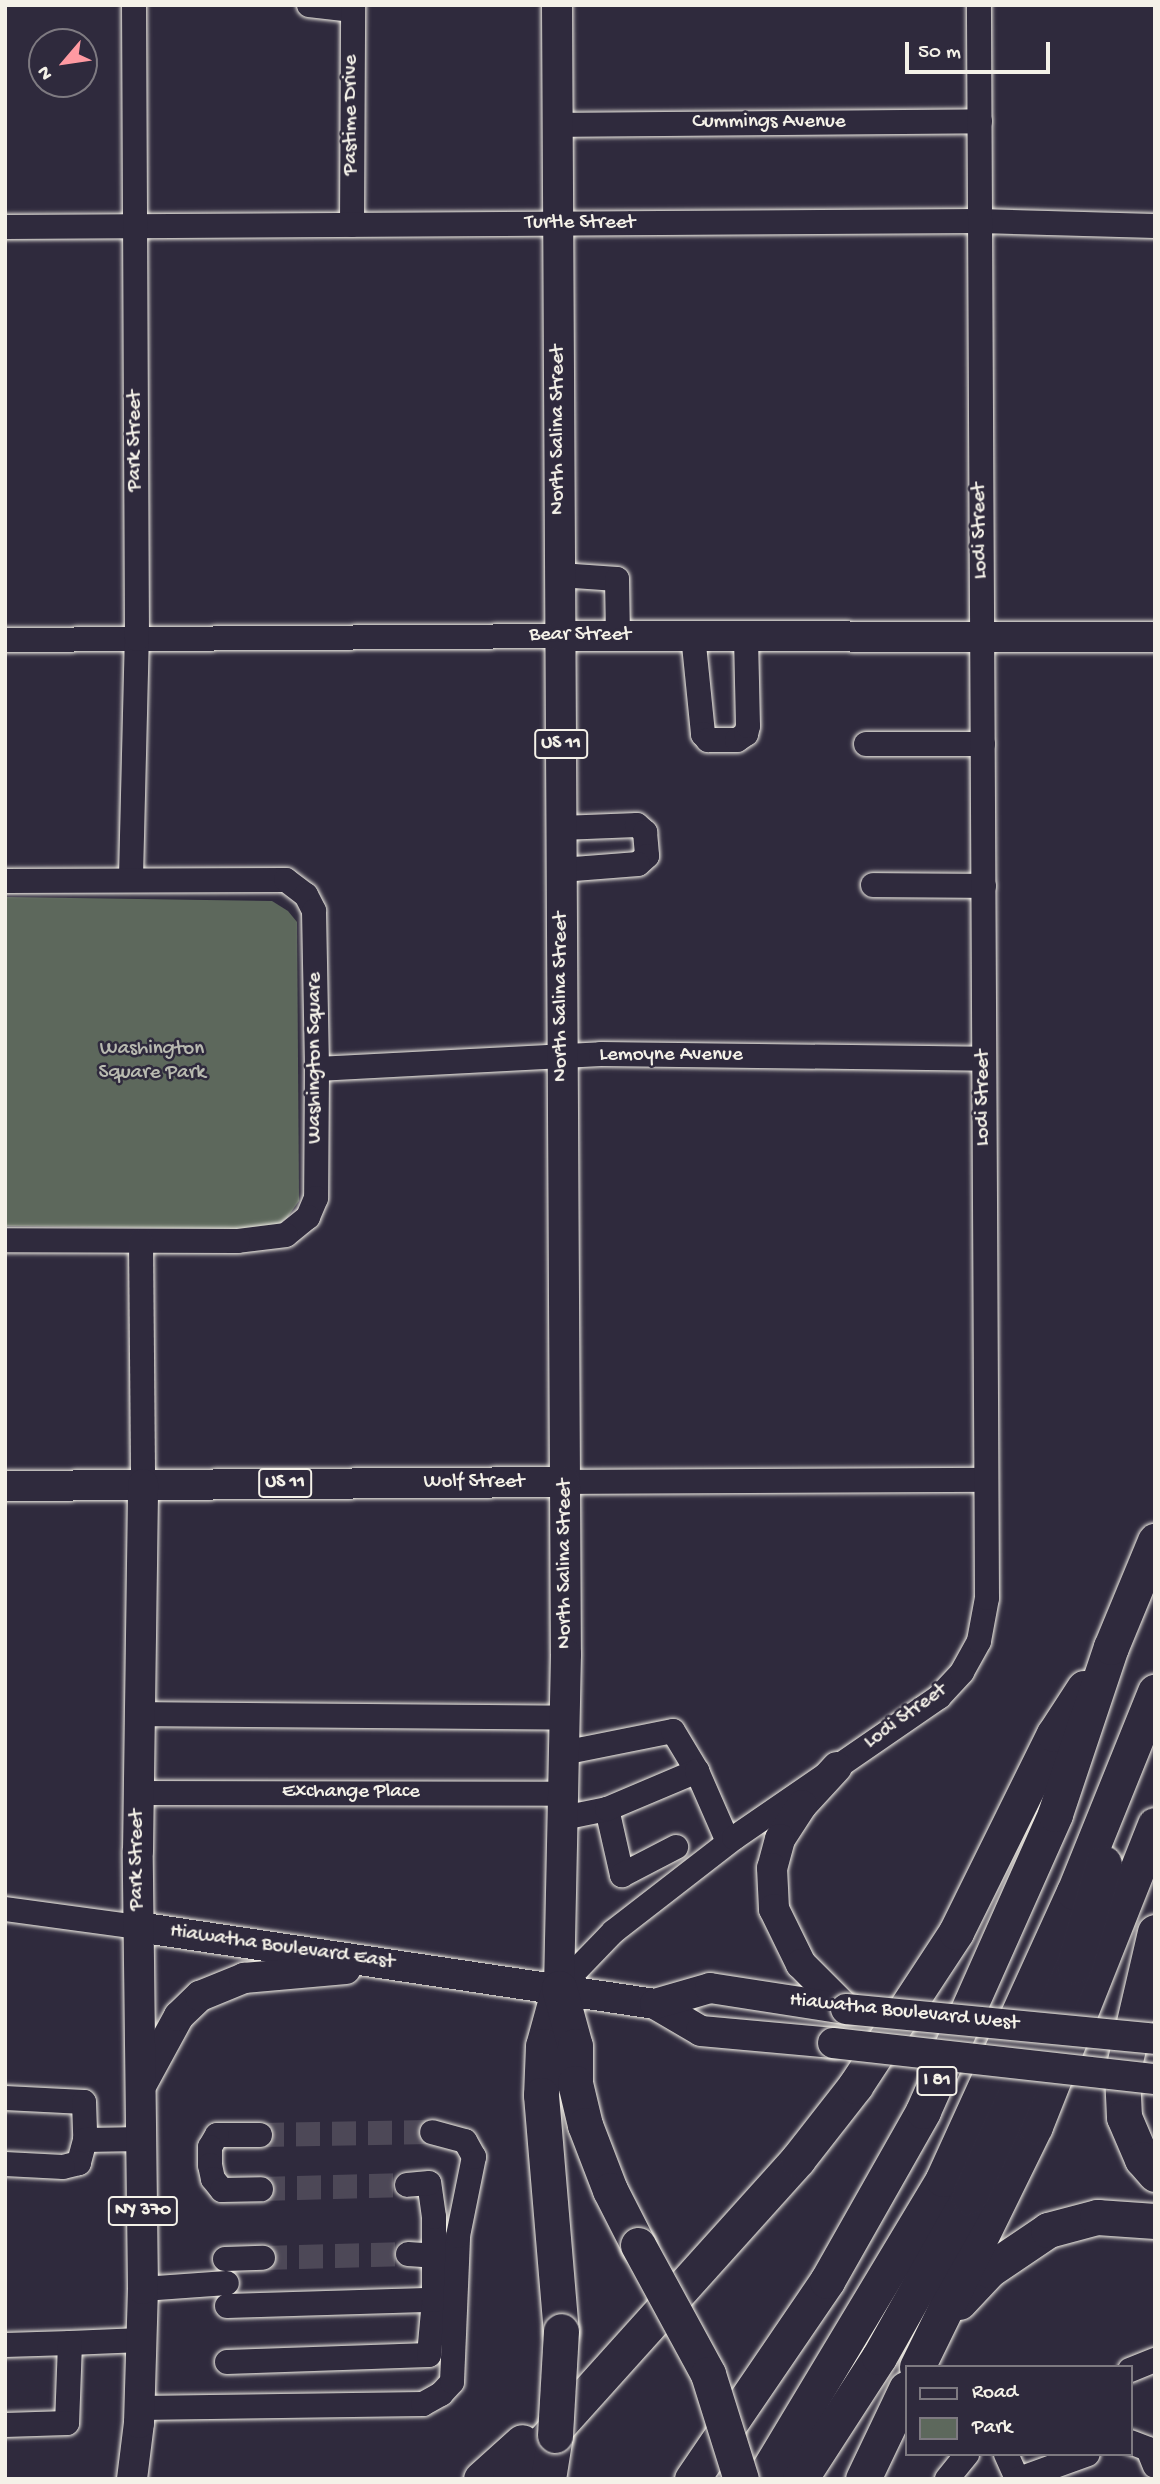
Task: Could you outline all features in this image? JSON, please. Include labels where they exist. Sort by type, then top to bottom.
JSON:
[{"type":"highway","name":"I 81","points":[[692,2479],[827,2281],[923,2111],[1055,1814],[1111,1647],[1155,1541]]},
{"type":"highway","points":[[510,2479],[798,2159],[855,2086],[956,1932],[1054,1734],[1111,1647]]},
{"type":"highway","name":"I 81","points":[[751,2479],[847,2340],[943,2179],[1074,1892],[1155,1692]]},
{"type":"highway","points":[[800,2479],[879,2357],[970,2197],[1045,2037],[1092,1912],[1125,1764]]},
{"type":"highway","points":[[924,2354],[1035,2126],[1155,1825]]},
{"type":"highway","points":[[1155,1932],[1122,2074],[1124,2117],[1142,2159],[1155,2174]]},
{"type":"highway","points":[[559,1988],[575,2046],[575,2083],[585,2124],[610,2190],[708,2374],[741,2479]]},
{"type":"highway","points":[[548,2479],[559,2410],[561,2331],[541,2095],[543,2046],[559,1988]]},
{"type":"highway","points":[[924,2354],[989,2270],[1048,2230],[1097,2217],[1155,2221]]},
{"type":"highway","points":[[763,2479],[847,2340]]},
{"type":"highway","points":[[481,2479],[622,2354]]},
{"type":"highway","points":[[863,2479],[904,2393]]},
{"type":"main road","name":"North Salina Street","points":[[557,5],[565,1482],[564,1753],[559,1988]]},
{"type":"main road","name":"Bear Street","points":[[560,636],[983,634],[1155,637]]},
{"type":"main road","name":"Wolf Street","points":[[5,1486],[565,1482]]},
{"type":"main road","name":"Park Street","points":[[132,2479],[140,2409],[143,2289],[143,2082],[138,1927],[143,1484]]},
{"type":"main road","points":[[837,1767],[802,1805],[780,1839],[772,1868],[774,1909],[801,1964],[846,2009]]},
{"type":"main road","name":"Hiawatha Boulevard East","points":[[138,1927],[559,1988]]},
{"type":"main road","points":[[143,2082],[179,2016],[222,1984],[386,1963]]},
{"type":"main road","name":"Hiawatha Boulevard West","points":[[559,1988],[655,2004],[701,2031],[1155,2079]]},
{"type":"main road","name":"Hiawatha Boulevard West","points":[[655,2004],[710,1988],[846,2009],[1155,2039]]},
{"type":"street","name":"Park Street","points":[[131,877],[137,639],[134,5]]},
{"type":"street","points":[[309,5],[353,7]]},
{"type":"street","name":"Lodi Street","points":[[559,1988],[613,1932],[728,1843],[939,1697],[973,1651],[987,1598],[979,5]]},
{"type":"street","name":"Pastime Drive","points":[[352,225],[353,7]]},
{"type":"street","name":"Cummings Avenue","points":[[558,125],[980,121]]},
{"type":"street","name":"Turtle Street","points":[[5,227],[980,220],[1155,226]]},
{"type":"street","points":[[560,575],[617,579],[618,636]]},
{"type":"street","points":[[692,635],[703,734],[708,740],[737,740],[746,734],[746,635]]},
{"type":"street","name":"Bear Street","points":[[5,639],[560,636]]},
{"type":"street","points":[[866,744],[983,744]]},
{"type":"street","points":[[561,828],[637,825],[645,832],[647,856],[638,864],[561,870]]},
{"type":"street","name":"Washington Square","points":[[5,880],[131,877],[286,880],[306,895],[314,911],[317,1069],[316,1198],[308,1217],[274,1239],[5,1240]]},
{"type":"street","points":[[873,885],[984,886]]},
{"type":"street","name":"Lemoyne Avenue","points":[[317,1069],[562,1057],[984,1059]]},
{"type":"street","name":"Park Street","points":[[141,1241],[143,1484]]},
{"type":"street","name":"Wolf Street","points":[[565,1482],[985,1480]]},
{"type":"street","points":[[140,1714],[564,1717]]},
{"type":"street","points":[[564,1753],[673,1731],[697,1771],[728,1843]]},
{"type":"street","name":"Exchange Place","points":[[139,1793],[607,1809],[697,1771]]},
{"type":"street","points":[[607,1809],[622,1875],[676,1847]]},
{"type":"street","name":"Hiawatha Boulevard East","points":[[5,1909],[138,1927]]},
{"type":"street","points":[[5,2098],[84,2102],[85,2140],[79,2163],[64,2167],[5,2164]]},
{"type":"street","points":[[140,2409],[423,2404],[441,2394],[452,2382],[458,2236],[474,2157],[465,2141],[432,2132]]},
{"type":"street","points":[[260,2135],[217,2135],[210,2147],[210,2165],[213,2179],[222,2190],[261,2189]]},
{"type":"street","points":[[85,2140],[143,2139]]},
{"type":"street","points":[[227,2362],[429,2355],[434,2300],[434,2256],[429,2183],[407,2185]]},
{"type":"street","points":[[408,2255],[434,2256]]},
{"type":"street","points":[[226,2283],[263,2258]]},
{"type":"street","points":[[143,2289],[226,2283],[434,2300]]},
{"type":"street","points":[[5,2345],[141,2340]]},
{"type":"street","points":[[5,2425],[67,2423],[70,2343]]},
{"type":"street","points":[[1132,2369],[1155,2360]]},
{"type":"street","points":[[947,2479],[965,2456]]},
{"type":"street","points":[[1007,2456],[1018,2479],[1082,2456]]},
{"type":"green space","name":"Washington Square Park","points":[[5,897],[272,901],[288,911],[297,922],[299,1201],[287,1218],[275,1227],[256,1229],[5,1226]]},
{"type":"tunnel","points":[[260,2135],[432,2132]]},
{"type":"tunnel","points":[[261,2189],[407,2185]]},
{"type":"tunnel","points":[[263,2258],[408,2254]]}]
